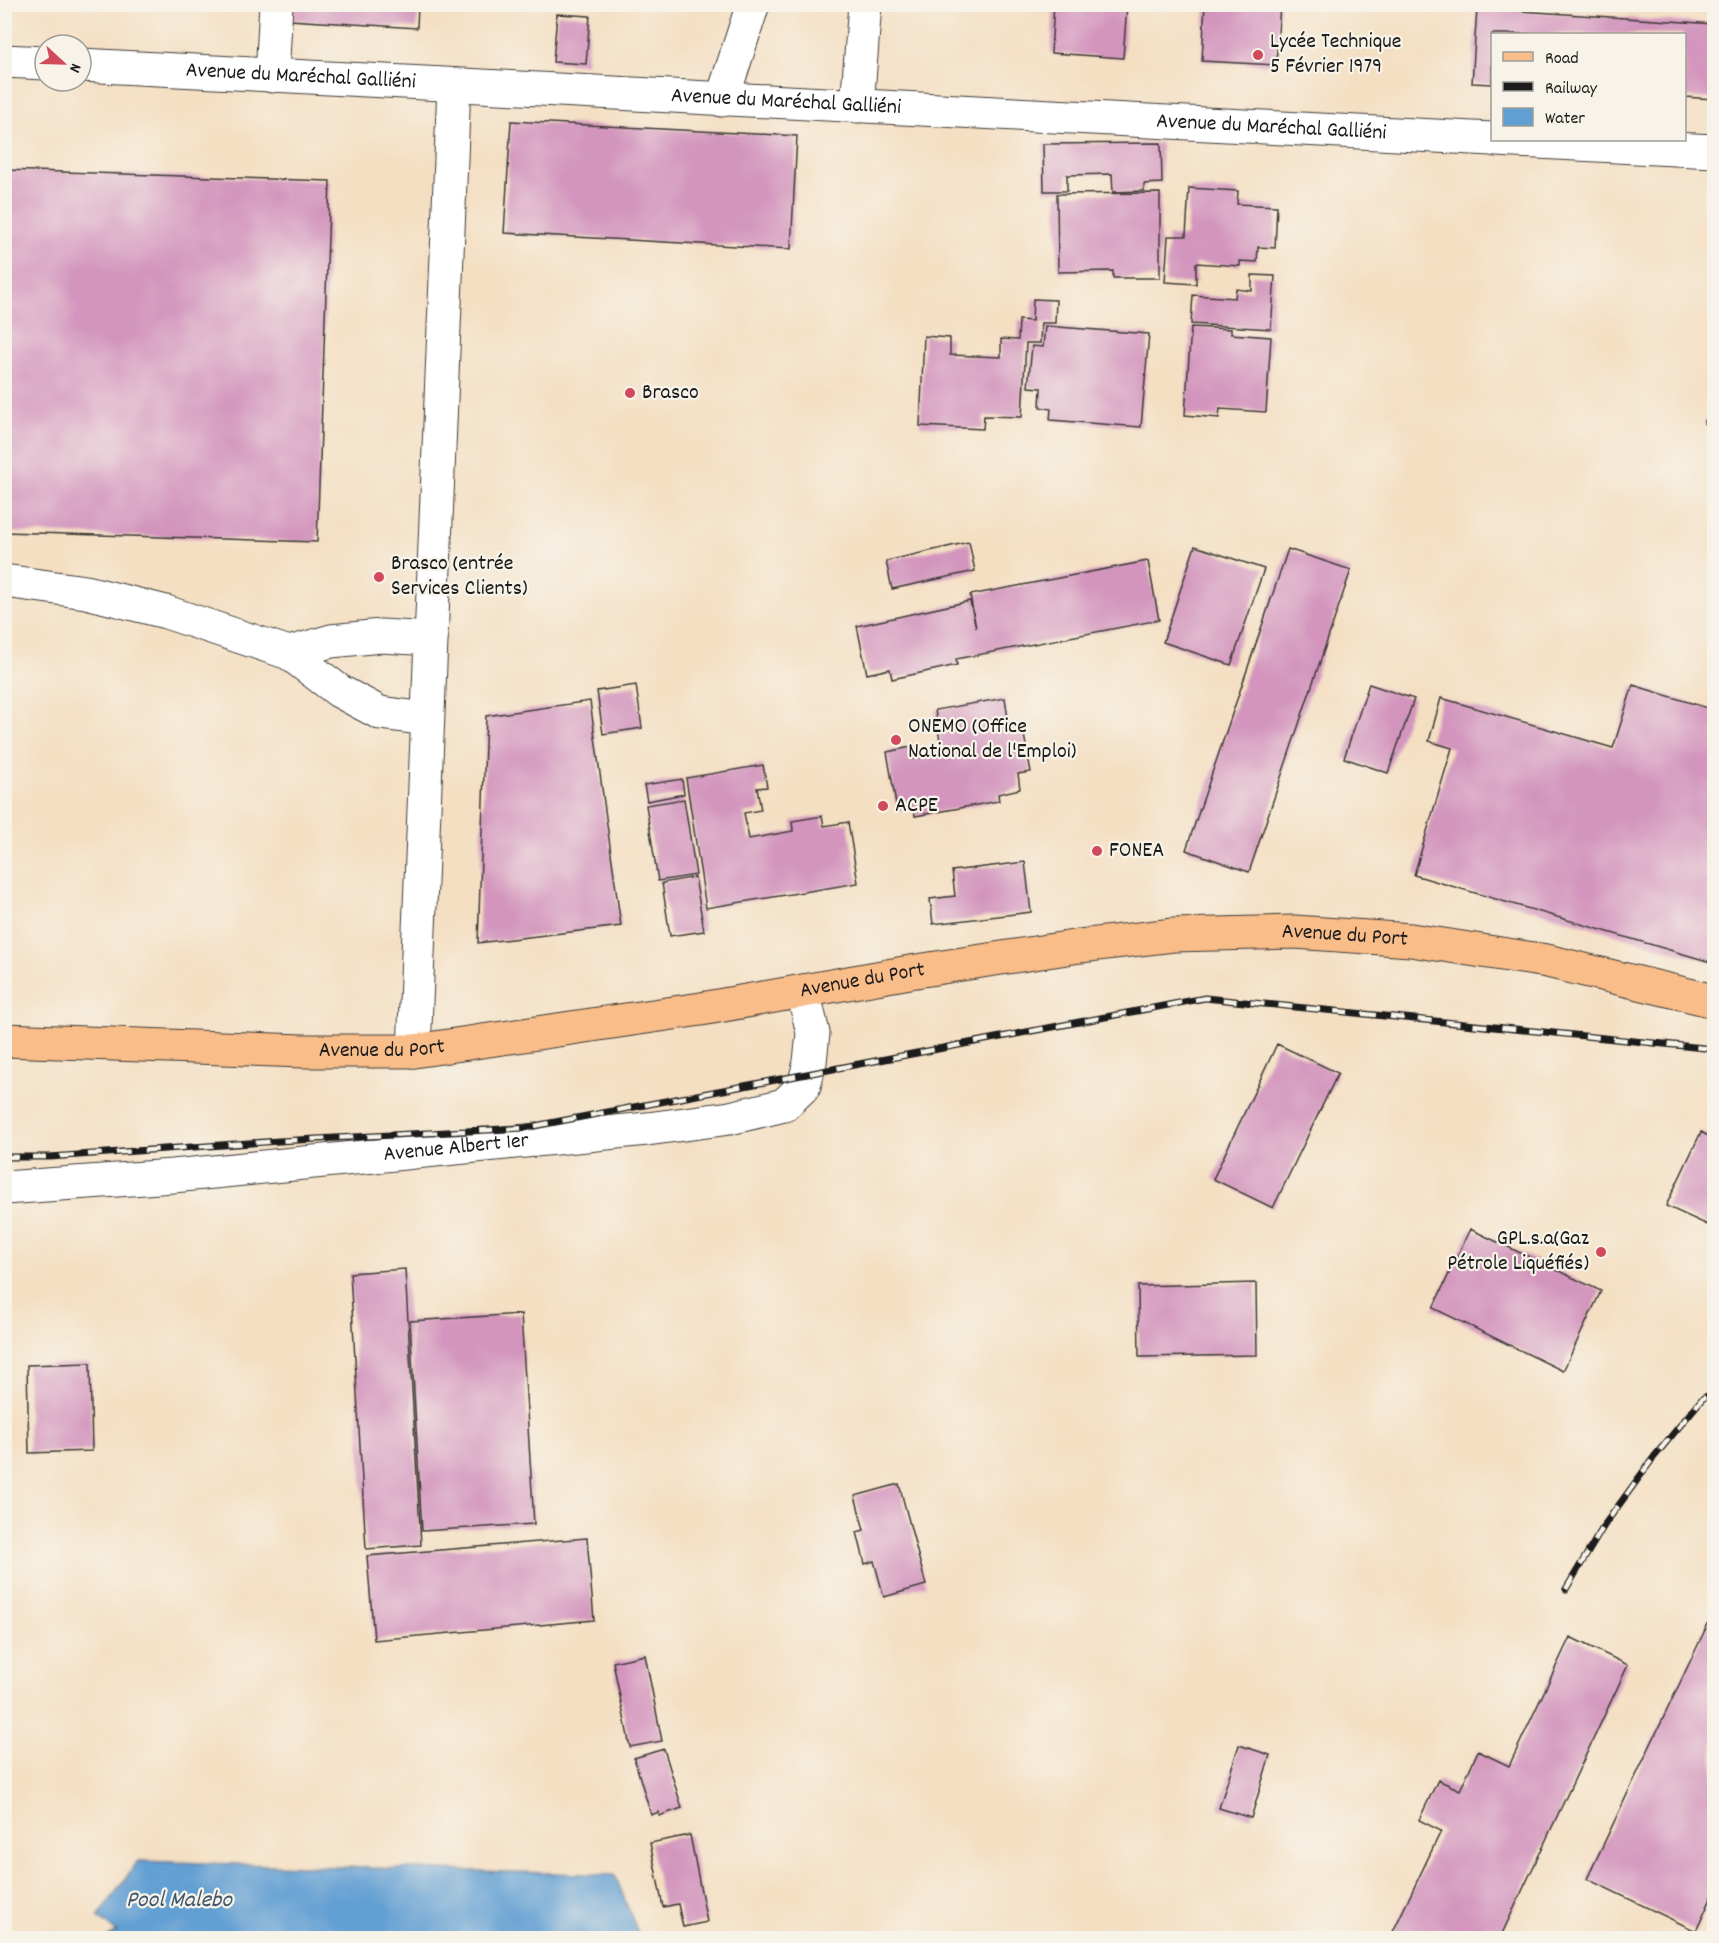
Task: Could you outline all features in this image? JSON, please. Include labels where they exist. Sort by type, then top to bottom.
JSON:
[{"type":"main road","name":"Avenue du Port","points":[[4,1040],[291,1051],[414,1051],[701,1009],[1080,946],[1173,935],[1295,932],[1411,940],[1547,962],[1714,1002]]},
{"type":"street","points":[[272,76],[276,4]]},
{"type":"street","points":[[723,100],[753,4]]},
{"type":"street","points":[[857,106],[865,4]]},
{"type":"street","points":[[4,61],[33,62]]},
{"type":"street","name":"Avenue du Maréchal Galliéni","points":[[93,66],[1491,139]]},
{"type":"street","points":[[414,1051],[454,86]]},
{"type":"street","name":"Avenue du Maréchal Galliéni","points":[[1531,141],[1714,151]]},
{"type":"street","points":[[4,581],[86,592],[166,612],[289,653],[339,691],[380,713],[428,719]]},
{"type":"street","points":[[289,653],[331,642],[381,636],[431,639]]},
{"type":"street","name":"Avenue Albert 1er","points":[[4,1188],[173,1176],[635,1130],[730,1118],[784,1105],[804,1086],[810,1062],[813,1033],[803,991]]},
{"type":"water","name":"Pool Malebo","points":[[138,1861],[615,1875],[640,1938],[107,1938],[117,1932],[98,1917]]},
{"type":"building","points":[[290,4],[418,4],[417,28],[289,20]]},
{"type":"building","points":[[1054,4],[1127,4],[1123,58],[1051,53]]},
{"type":"building","points":[[1205,4],[1280,4],[1276,65],[1202,61]]},
{"type":"building","points":[[1477,8],[1714,24],[1714,99],[1686,97],[1686,33],[1491,33],[1491,84],[1472,83]]},
{"type":"building","points":[[557,14],[590,16],[586,64],[553,62]]},
{"type":"building","points":[[511,121],[797,136],[791,249],[504,233]]},
{"type":"building","points":[[1161,143],[1162,183],[1144,184],[1144,191],[1113,192],[1112,174],[1067,175],[1067,191],[1044,191],[1043,144]]},
{"type":"building","points":[[4,170],[330,181],[317,542],[4,532]]},
{"type":"building","points":[[1189,188],[1238,191],[1237,204],[1277,206],[1275,248],[1258,247],[1257,262],[1240,261],[1240,266],[1196,263],[1196,284],[1165,282],[1168,236],[1186,236]]},
{"type":"building","points":[[1160,193],[1160,278],[1113,278],[1113,271],[1058,272],[1057,194]]},
{"type":"building","points":[[1252,275],[1275,276],[1271,329],[1191,324],[1193,295],[1235,298],[1236,289],[1252,291]]},
{"type":"building","points":[[1033,299],[1056,300],[1055,323],[1041,323],[1040,343],[1026,343],[1022,417],[984,416],[983,429],[920,426],[924,336],[950,338],[950,355],[1001,357],[1001,339],[1018,340],[1019,320],[1032,321]]},
{"type":"building","points":[[1045,326],[1149,334],[1141,427],[1050,420],[1051,409],[1040,407],[1041,388],[1028,387],[1032,346],[1043,347]]},
{"type":"building","points":[[1191,327],[1231,329],[1231,334],[1271,337],[1266,412],[1220,409],[1219,418],[1185,415]]},
{"type":"building","points":[[1714,406],[1714,429],[1704,423]]},
{"type":"building","points":[[969,542],[975,571],[892,589],[886,561]]},
{"type":"building","points":[[1195,546],[1264,569],[1231,665],[1163,642]]},
{"type":"building","points":[[1288,549],[1351,570],[1249,872],[1186,850]]},
{"type":"building","points":[[1148,561],[1159,620],[956,659],[957,665],[892,679],[890,669],[867,674],[857,626],[970,601],[976,628],[970,595]]},
{"type":"building","points":[[1369,684],[1414,699],[1388,773],[1344,758]]},
{"type":"building","points":[[636,685],[642,728],[603,734],[597,691]]},
{"type":"building","points":[[1633,685],[1714,710],[1714,963],[1414,875],[1452,748],[1429,741],[1441,698],[1613,748]]},
{"type":"building","points":[[1005,698],[1009,726],[1022,724],[1031,772],[1018,774],[1020,789],[998,794],[999,801],[915,816],[914,808],[897,810],[887,752],[911,747],[913,759],[942,753],[935,710]]},
{"type":"building","points":[[590,701],[621,926],[478,943],[486,716]]},
{"type":"building","points":[[763,765],[767,787],[757,788],[761,810],[744,813],[749,839],[793,831],[792,821],[822,816],[824,826],[848,822],[858,883],[706,908],[686,778]]},
{"type":"building","points":[[682,779],[684,794],[647,801],[644,785]]},
{"type":"building","points":[[684,799],[696,875],[658,881],[646,805]]},
{"type":"building","points":[[1025,862],[1031,912],[933,924],[930,899],[955,896],[952,871]]},
{"type":"building","points":[[695,877],[704,931],[670,936],[662,883]]},
{"type":"building","points":[[1277,1044],[1338,1073],[1273,1208],[1213,1179]]},
{"type":"building","points":[[1701,1132],[1714,1139],[1714,1221],[1712,1227],[1666,1206]]},
{"type":"building","points":[[1470,1229],[1601,1291],[1563,1371],[1433,1308]]},
{"type":"building","points":[[405,1269],[421,1545],[366,1549],[350,1273]]},
{"type":"building","points":[[1256,1283],[1257,1355],[1139,1357],[1138,1286]]},
{"type":"building","points":[[521,1314],[534,1524],[422,1531],[410,1321]]},
{"type":"building","points":[[90,1363],[92,1451],[29,1453],[27,1365]]},
{"type":"building","points":[[899,1484],[926,1585],[884,1597],[874,1561],[865,1564],[857,1532],[864,1530],[855,1496]]},
{"type":"building","points":[[587,1538],[594,1620],[374,1640],[367,1556]]},
{"type":"building","points":[[1714,1611],[1714,1892],[1696,1931],[1587,1879]]},
{"type":"building","points":[[1570,1637],[1628,1665],[1500,1938],[1390,1938],[1441,1831],[1419,1820],[1438,1780],[1460,1790],[1478,1751],[1509,1766]]},
{"type":"building","points":[[645,1655],[662,1741],[630,1747],[613,1662]]},
{"type":"building","points":[[1239,1745],[1270,1755],[1251,1818],[1219,1808]]},
{"type":"building","points":[[664,1749],[682,1808],[659,1816],[659,1812],[651,1815],[634,1758]]},
{"type":"building","points":[[690,1835],[707,1922],[683,1927],[678,1904],[663,1907],[650,1843]]},
{"type":"railway","points":[[4,1157],[50,1157],[279,1141],[524,1128],[1205,998],[1714,1049]]},
{"type":"railway","points":[[1566,1589],[1605,1524],[1654,1457],[1702,1399],[1714,1392]]},
{"type":"place","name":"Lycée Technique 5 Février 1979","points":[[1258,55]]},
{"type":"place","name":"Brasco","points":[[630,393]]},
{"type":"place","name":"Brasco (entrée Services Clients)","points":[[379,577]]},
{"type":"place","name":"ONEMO (Office National de l'Emploi)","points":[[896,740]]},
{"type":"place","name":"ACPE","points":[[883,806]]},
{"type":"place","name":"FONEA","points":[[1097,851]]},
{"type":"place","name":"GPL.s.a(Gaz Pétrole Liquéfiés)","points":[[1601,1252]]}]
